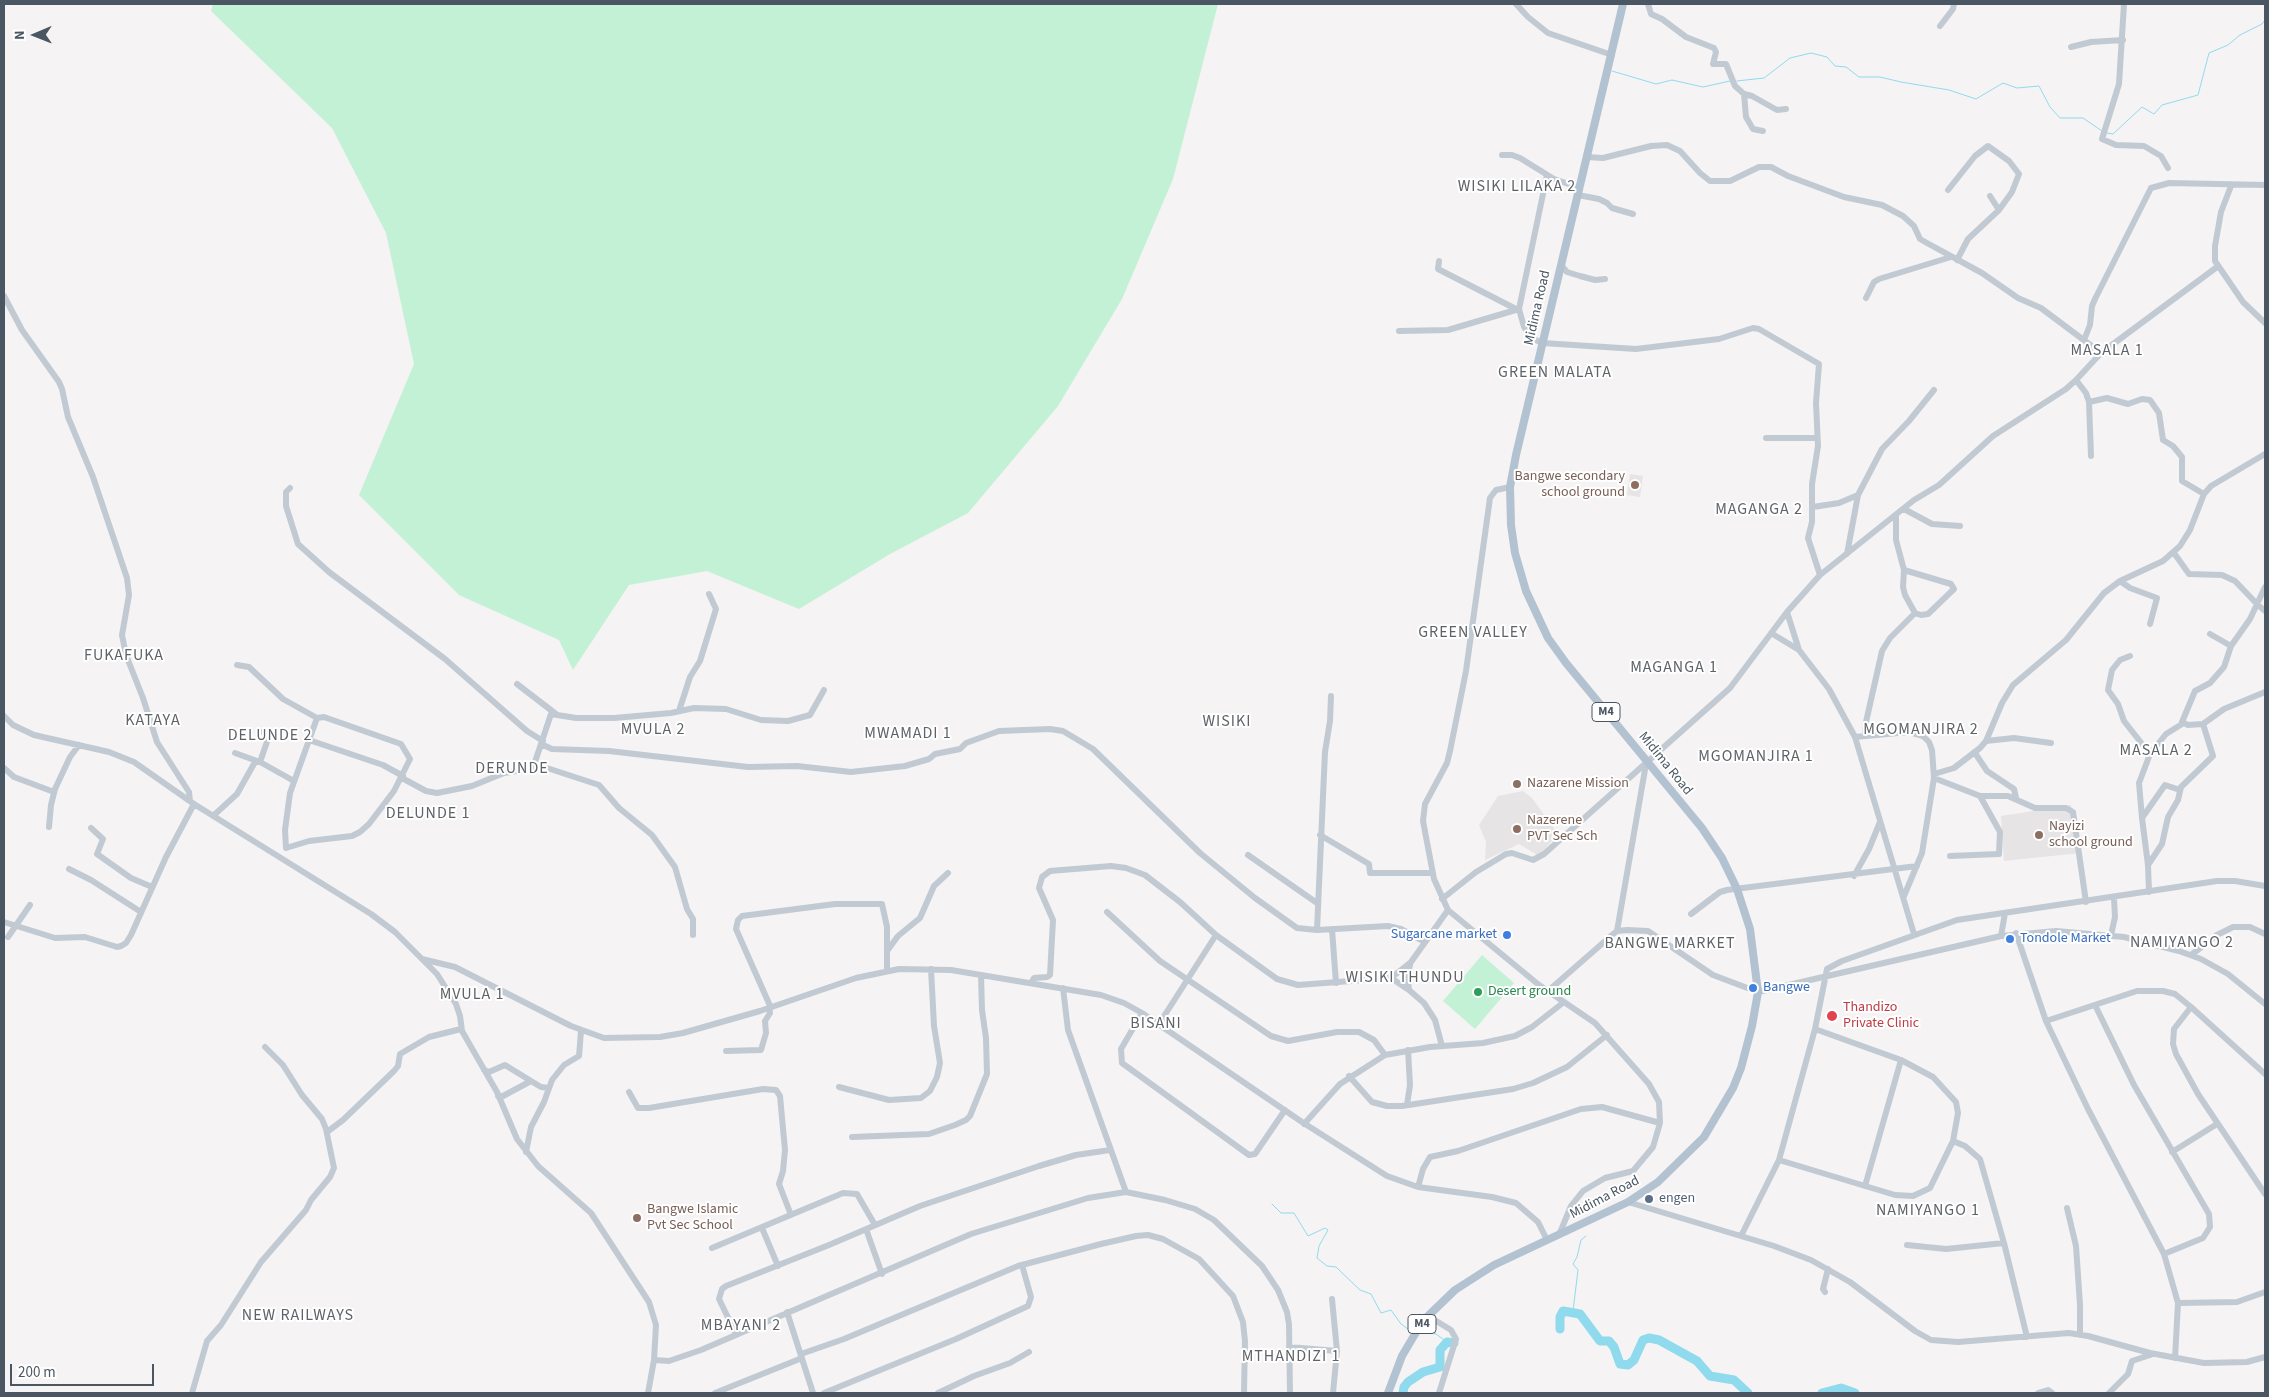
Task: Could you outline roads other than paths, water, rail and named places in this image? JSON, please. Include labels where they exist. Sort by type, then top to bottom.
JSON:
[{"type":"main road","name":"Midima Road","points":[[1388,1393],[1402,1356],[1428,1316],[1442,1301],[1467,1281],[1494,1265],[1628,1202],[1658,1182],[1704,1138],[1733,1088],[1741,1068],[1752,1026],[1758,992],[1750,929],[1737,889],[1722,858],[1702,828],[1566,663],[1538,620],[1526,591],[1515,553],[1510,525],[1510,487],[1542,343],[1624,4]]},
{"type":"street","points":[[1516,4],[1528,17],[1548,33],[1612,55]]},
{"type":"street","points":[[1648,4],[1651,14],[1662,19],[1686,37],[1714,48],[1716,52],[1713,64],[1726,64],[1735,86],[1744,94],[1752,96],[1777,110],[1786,109]]},
{"type":"street","points":[[1940,26],[1953,10],[1954,4]]},
{"type":"street","points":[[2124,4],[2119,84],[2106,120],[2102,139],[2116,145],[2144,146],[2161,156],[2167,162],[2168,168]]},
{"type":"street","points":[[2071,46],[2091,42],[2123,40]]},
{"type":"street","points":[[1744,94],[1746,118],[1754,129],[1762,131]]},
{"type":"street","points":[[1587,157],[1603,158],[1643,148],[1668,146],[1680,151],[1710,180],[1722,182],[1738,178],[1759,167],[1772,167],[1788,176],[1844,197],[1876,203],[1897,212],[1914,226],[1920,239],[1988,277],[2013,295],[2041,308],[2101,353]]},
{"type":"street","points":[[1866,298],[1874,282],[1879,279],[1954,258],[1968,240],[1999,210],[2012,192],[2019,174],[2009,161],[1988,146],[1975,156],[1948,190]]},
{"type":"street","points":[[1502,155],[1512,155],[1525,160],[1554,180],[1605,201],[1612,208],[1633,214]]},
{"type":"street","points":[[1547,175],[1535,240],[1518,309],[1524,327],[1530,336],[1542,343],[1636,349],[1719,339],[1749,329],[1759,329],[1819,364],[1816,403],[1817,453],[1811,490],[1813,507],[1809,543],[1820,576]]},
{"type":"street","points":[[2084,340],[2090,325],[2095,298],[2151,188],[2169,183],[2231,186],[2265,185]]},
{"type":"street","points":[[2231,186],[2221,212],[2215,246],[2215,261],[2217,267],[2243,302],[2265,323]]},
{"type":"street","points":[[1990,196],[1999,210]]},
{"type":"street","points":[[1439,261],[1438,269],[1518,309]]},
{"type":"street","points":[[1561,265],[1567,272],[1595,280],[1605,279]]},
{"type":"street","points":[[1442,899],[1476,872],[1506,854],[1512,853],[1530,860],[1538,858],[1730,688],[1787,612],[1820,576],[1904,508],[1949,477],[1993,436],[2076,380],[2101,353],[2217,267]]},
{"type":"street","points":[[4,296],[22,330],[62,389],[68,417],[92,477],[127,578],[129,595],[122,635],[126,655],[143,698],[157,742],[189,792],[192,803],[126,943],[116,947],[85,937],[55,938],[4,922]]},
{"type":"street","points":[[1399,331],[1448,330],[1518,309]]},
{"type":"street","points":[[2076,380],[2086,393],[2089,402],[2091,456]]},
{"type":"street","points":[[1847,554],[1858,495],[1886,442],[1903,428],[1934,390]]},
{"type":"street","points":[[2089,402],[2107,398],[2128,404],[2142,398],[2150,400],[2158,412],[2164,440],[2181,454],[2182,481],[2204,494]]},
{"type":"street","points":[[1766,438],[1817,438]]},
{"type":"street","points":[[1934,776],[1954,768],[1975,753],[1986,741],[2002,703],[2013,685],[2056,650],[2104,593],[2120,581],[2153,567],[2174,552],[2185,540],[2204,494],[2216,483],[2265,454]]},
{"type":"street","points":[[1510,487],[1496,490],[1490,498],[1466,671],[1450,750],[1447,763],[1426,804],[1423,821],[1433,873],[1448,910],[1548,991],[1587,1016],[1607,1035],[1649,1084],[1659,1102],[1660,1123],[1653,1147],[1633,1171],[1605,1178],[1583,1191],[1571,1206],[1559,1235]]},
{"type":"street","points":[[290,488],[286,492],[286,506],[298,544],[329,572],[445,658],[527,732],[552,749],[609,751],[748,767],[797,766],[851,772],[905,766],[929,759],[934,754],[960,749],[966,743],[999,731],[1050,729],[1064,731],[1093,749],[1200,852],[1255,898],[1297,928],[1317,930],[1388,926],[1401,929],[1425,942]]},
{"type":"street","points":[[1813,507],[1838,503],[1858,495]]},
{"type":"street","points":[[1904,508],[1932,524],[1960,526]]},
{"type":"street","points":[[1896,516],[1896,540],[1904,570],[1905,595],[1915,612],[1921,615],[1928,614],[1953,591],[1954,587],[1904,570]]},
{"type":"street","points":[[2174,552],[2189,574],[2226,577],[2239,584],[2265,610]]},
{"type":"street","points":[[2120,581],[2130,588],[2156,598],[2150,624]]},
{"type":"street","points":[[2182,724],[2195,691],[2210,683],[2219,674],[2231,646],[2258,605],[2265,587]]},
{"type":"street","points":[[679,711],[690,677],[703,654],[716,609],[709,594]]},
{"type":"street","points":[[1787,612],[1799,650],[1829,689],[1855,737],[1914,934]]},
{"type":"street","points":[[1865,735],[1866,722],[1882,651],[1890,638],[1915,612]]},
{"type":"street","points":[[1771,633],[1799,650]]},
{"type":"street","points":[[2210,634],[2231,646]]},
{"type":"street","points":[[2130,656],[2120,660],[2112,670],[2108,690],[2118,704],[2124,720],[2150,754]]},
{"type":"street","points":[[237,665],[249,667],[283,699],[317,718],[329,718],[401,744],[410,759],[403,777],[369,824],[356,835],[308,841],[286,848]]},
{"type":"street","points":[[518,684],[556,714]]},
{"type":"street","points":[[533,768],[549,715],[556,714],[584,719],[644,716],[694,708],[726,709],[761,720],[793,720],[810,715],[824,690]]},
{"type":"street","points":[[2149,892],[2139,783],[2150,754],[2166,734],[2182,724],[2203,724],[2224,709],[2265,692]]},
{"type":"street","points":[[1317,930],[1320,835],[1325,752],[1330,721],[1331,696]]},
{"type":"street","points":[[4,716],[14,725],[34,735],[108,752],[134,762],[192,803],[370,914],[391,929],[437,974],[456,1004],[460,1016],[461,1029],[498,1096],[515,1135],[538,1166],[592,1213],[649,1302],[656,1325],[654,1360],[648,1393]]},
{"type":"street","points":[[280,858],[286,848],[287,808],[294,781],[317,718]]},
{"type":"street","points":[[2148,865],[2162,844],[2168,817],[2178,800],[2180,790],[2188,779],[2212,759],[2211,747],[2203,724]]},
{"type":"street","points":[[1855,737],[1904,731],[1923,736],[1929,742],[1932,750],[1934,776],[1922,853],[1904,896]]},
{"type":"street","points":[[213,816],[238,794],[258,762],[269,736],[263,732]]},
{"type":"street","points":[[1986,741],[2014,738],[2051,743]]},
{"type":"street","points":[[309,740],[383,766],[426,791],[437,793],[472,786],[504,773],[533,768],[554,769],[599,785],[619,808],[652,836],[676,870],[687,909],[692,919],[693,935]]},
{"type":"street","points":[[49,827],[54,792],[70,757],[79,745]]},
{"type":"street","points":[[235,753],[258,762],[294,781]]},
{"type":"street","points":[[1975,753],[1987,771],[2014,789],[2016,798]]},
{"type":"street","points":[[1617,931],[1647,763]]},
{"type":"street","points":[[4,768],[14,777],[54,792]]},
{"type":"street","points":[[1934,776],[1980,796],[2002,795],[2016,798],[2035,808],[2066,808],[2073,812],[2086,902]]},
{"type":"street","points":[[2142,818],[2165,785],[2180,790]]},
{"type":"street","points":[[1950,856],[1999,854],[2000,832],[1980,796]]},
{"type":"street","points":[[1854,876],[1869,849],[1880,822]]},
{"type":"street","points":[[91,828],[103,839],[97,854],[131,878],[152,887]]},
{"type":"street","points":[[1320,835],[1369,864],[1370,872],[1433,873]]},
{"type":"street","points":[[1248,854],[1317,903]]},
{"type":"street","points":[[1031,983],[1034,978],[1048,977],[1050,975],[1053,920],[1039,888],[1042,877],[1050,871],[1111,866],[1145,875],[1164,888],[1216,935],[1284,982],[1298,985],[1391,978],[1411,962],[1448,910]]},
{"type":"street","points":[[1691,914],[1720,892],[1854,876],[1917,866]]},
{"type":"street","points":[[69,869],[91,880],[141,912]]},
{"type":"street","points":[[887,951],[898,936],[920,918],[934,886],[948,874]]},
{"type":"street","points":[[1741,1236],[1779,1160],[1816,1029],[1827,969],[1842,961],[1957,920],[2114,898],[2217,881],[2235,881],[2265,886]]},
{"type":"street","points":[[2111,935],[2115,917],[2114,898]]},
{"type":"street","points":[[726,1051],[761,1050],[766,1033],[765,1020],[770,1013],[770,1008],[736,929],[738,920],[742,916],[834,904],[882,904],[887,927],[887,970]]},
{"type":"street","points":[[8,937],[30,905]]},
{"type":"street","points":[[1107,912],[1160,961],[1277,1039],[1294,1040],[1337,1032],[1359,1032],[1374,1040],[1385,1055]]},
{"type":"street","points":[[2001,936],[2005,913]]},
{"type":"street","points":[[2191,955],[2217,935],[2233,927],[2250,927],[2265,934]]},
{"type":"street","points":[[1332,929],[1336,983]]},
{"type":"street","points":[[1548,991],[1617,931],[1648,931],[1713,975],[1758,992],[1826,978],[2001,936],[2016,933],[2056,931],[2111,935],[2160,945],[2191,955],[2228,974],[2265,1004]]},
{"type":"street","points":[[2016,933],[2046,1021],[2088,1109],[2164,1254],[2178,1303],[2175,1358]]},
{"type":"street","points":[[1159,1024],[1216,935]]},
{"type":"street","points":[[422,959],[455,967],[581,1031],[604,1038],[660,1037],[683,1033],[770,1008],[856,978],[887,970],[931,968],[1062,988],[1110,998],[1142,1013],[1304,1124],[1387,1176],[1418,1187],[1492,1197],[1516,1203],[1538,1222],[1547,1240]]},
{"type":"street","points":[[1409,990],[1407,977],[1411,962]]},
{"type":"street","points":[[839,1087],[890,1100],[921,1098],[930,1092],[937,1077],[940,1063],[934,1026],[931,968]]},
{"type":"street","points":[[852,1137],[929,1134],[955,1125],[970,1116],[987,1074],[981,975]]},
{"type":"street","points":[[1391,978],[1409,990],[1430,1011],[1435,1020],[1442,1046]]},
{"type":"street","points":[[1062,988],[1068,1030],[1126,1192]]},
{"type":"street","points":[[2046,1021],[2137,991],[2163,991],[2175,994],[2191,1007],[2265,1074]]},
{"type":"street","points":[[1304,1124],[1330,1093],[1349,1076],[1385,1055],[1408,1050],[1484,1043],[1515,1036],[1532,1027],[1564,1002]]},
{"type":"street","points":[[2096,1005],[2134,1085],[2208,1214],[2210,1227],[2203,1238],[2164,1254]]},
{"type":"street","points":[[2191,1007],[2174,1029],[2173,1044],[2182,1066],[2265,1194]]},
{"type":"street","points":[[1142,1013],[1121,1049],[1122,1063],[1249,1155],[1255,1154],[1285,1110]]},
{"type":"street","points":[[327,1132],[343,1120],[394,1071],[398,1066],[400,1054],[429,1037],[461,1029]]},
{"type":"street","points":[[1779,1160],[1895,1195],[1913,1196],[1930,1188],[1953,1141],[1958,1113],[1956,1102],[1933,1077],[1901,1060],[1816,1029]]},
{"type":"street","points":[[526,1152],[531,1127],[549,1088],[560,1070],[579,1056],[581,1031]]},
{"type":"street","points":[[1349,1076],[1372,1102],[1387,1106],[1407,1105],[1514,1089],[1533,1083],[1567,1067],[1607,1035]]},
{"type":"street","points":[[192,1393],[207,1341],[221,1325],[261,1262],[306,1210],[311,1200],[330,1177],[334,1168],[327,1132],[322,1120],[283,1065],[265,1046]]},
{"type":"street","points":[[1407,1105],[1410,1085],[1408,1050]]},
{"type":"street","points":[[1865,1186],[1901,1060]]},
{"type":"street","points":[[484,1070],[489,1072],[505,1064],[541,1087],[549,1088]]},
{"type":"street","points":[[498,1096],[503,1096],[531,1081]]},
{"type":"street","points":[[629,1092],[638,1108],[649,1108],[763,1089],[776,1090],[780,1096],[785,1163],[779,1186],[791,1215]]},
{"type":"street","points":[[1418,1187],[1423,1169],[1430,1157],[1458,1151],[1581,1109],[1602,1107],[1660,1123]]},
{"type":"street","points":[[2172,1152],[2218,1124]]},
{"type":"street","points":[[1953,1141],[1964,1146],[1980,1159],[2004,1243],[2027,1337]]},
{"type":"street","points":[[736,1334],[719,1299],[722,1289],[920,1206],[1076,1155],[1110,1150]]},
{"type":"street","points":[[654,1360],[665,1361],[679,1358],[882,1274],[978,1231],[1088,1198],[1126,1192],[1165,1200],[1195,1209],[1214,1220],[1262,1266],[1271,1278],[1287,1312],[1290,1393]]},
{"type":"street","points":[[712,1248],[838,1194],[857,1194],[875,1226]]},
{"type":"street","points":[[1628,1202],[1793,1252],[1828,1268],[1850,1282],[1915,1331],[1931,1340],[1947,1342],[2064,1333],[2080,1335],[2154,1354],[2222,1364],[2253,1361],[2265,1357]]},
{"type":"street","points":[[2067,1208],[2076,1246],[2080,1335]]},
{"type":"street","points":[[762,1228],[778,1266]]},
{"type":"street","points":[[866,1229],[882,1274]]},
{"type":"street","points":[[715,1393],[1022,1265],[1083,1248],[1141,1235],[1163,1239],[1182,1248],[1207,1266],[1233,1296],[1240,1311],[1245,1341],[1244,1393]]},
{"type":"street","points":[[1907,1245],[1946,1249],[2004,1243]]},
{"type":"street","points":[[824,1393],[965,1335],[1028,1306],[1031,1297],[1022,1265]]},
{"type":"street","points":[[1825,1292],[1823,1289],[1828,1268]]},
{"type":"street","points":[[2178,1303],[2237,1302],[2265,1292]]},
{"type":"street","points":[[1332,1299],[1337,1351],[1333,1393]]},
{"type":"street","points":[[787,1312],[813,1393]]},
{"type":"street","points":[[1428,1316],[1451,1330],[1456,1339],[1439,1393]]},
{"type":"street","points":[[1289,1347],[1337,1351]]},
{"type":"street","points":[[938,1393],[974,1376],[1010,1363],[1029,1352]]},
{"type":"street","points":[[2108,1393],[2124,1379],[2132,1362],[2154,1354]]},
{"type":"street","points":[[2038,1393],[2048,1390],[2052,1393]]},
{"type":"waterway","points":[[2107,133],[2113,134],[2142,107],[2154,114],[2162,105],[2198,95],[2209,53],[2228,45],[2240,35],[2262,24],[2265,20]]},
{"type":"waterway","points":[[1737,81],[1764,78],[1790,58],[1811,53],[1827,57],[1835,66],[1846,67],[1859,77],[1880,77],[1949,90],[1976,99],[2003,83],[2017,88],[2039,86],[2050,107],[2060,118],[2083,118],[2102,131]]},
{"type":"waterway","points":[[1612,71],[1656,84],[1672,80],[1703,87],[1730,81]]},
{"type":"waterway","points":[[1272,1204],[1281,1213],[1294,1213],[1308,1236],[1325,1228],[1328,1230],[1319,1246],[1317,1258],[1327,1266],[1336,1267],[1360,1290],[1371,1294],[1381,1313],[1391,1310],[1401,1324],[1412,1332]]},
{"type":"waterway","points":[[1573,1311],[1578,1270],[1573,1264],[1577,1257],[1581,1240],[1586,1236]]},
{"type":"waterway","points":[[1560,1329],[1560,1317],[1563,1311],[1580,1314],[1600,1341],[1609,1341],[1614,1347],[1620,1364],[1628,1365],[1634,1360],[1643,1340],[1649,1338],[1659,1340],[1697,1361],[1710,1376],[1734,1380],[1748,1393]]},
{"type":"waterway","points":[[1421,1332],[1436,1334],[1447,1342]]},
{"type":"waterway","points":[[1403,1393],[1404,1387],[1408,1382],[1423,1372],[1440,1367],[1440,1350],[1447,1342],[1454,1343]]},
{"type":"waterway","points":[[1822,1393],[1841,1388],[1855,1393]]},
{"type":"place","name":"Bangwe secondary school ground","points":[[1635,485]]},
{"type":"place","name":"Nazarene Mission","points":[[1517,784]]},
{"type":"place","name":"Nazerene PVT Sec Sch","points":[[1517,829]]},
{"type":"place","name":"Nayizi school ground","points":[[2039,835]]},
{"type":"place","name":"Sugarcane market","points":[[1507,935]]},
{"type":"place","name":"Tondole Market","points":[[2010,939]]},
{"type":"place","name":"Bangwe","points":[[1753,988]]},
{"type":"place","name":"Desert ground","points":[[1478,992]]},
{"type":"place","name":"Thandizo Private Clinic","points":[[1832,1016]]},
{"type":"place","name":"engen","points":[[1649,1199]]},
{"type":"place","name":"Bangwe Islamic Pvt Sec School","points":[[637,1218]]},
{"type":"district","name":"WISIKI LILAKA 2","points":[[1517,187]]},
{"type":"district","name":"MASALA 1","points":[[2107,351]]},
{"type":"district","name":"GREEN MALATA","points":[[1555,373]]},
{"type":"district","name":"MAGANGA 2","points":[[1759,510]]},
{"type":"district","name":"GREEN VALLEY","points":[[1473,633]]},
{"type":"district","name":"FUKAFUKA","points":[[124,656]]},
{"type":"district","name":"MAGANGA 1","points":[[1674,668]]},
{"type":"district","name":"KATAYA","points":[[153,721]]},
{"type":"district","name":"WISIKI","points":[[1227,722]]},
{"type":"district","name":"MVULA 2","points":[[653,730]]},
{"type":"district","name":"MGOMANJIRA 2","points":[[1921,730]]},
{"type":"district","name":"MWAMADI 1","points":[[908,734]]},
{"type":"district","name":"DELUNDE 2","points":[[270,736]]},
{"type":"district","name":"MASALA 2","points":[[2156,751]]},
{"type":"district","name":"MGOMANJIRA 1","points":[[1756,757]]},
{"type":"district","name":"DERUNDE","points":[[512,769]]},
{"type":"district","name":"DELUNDE 1","points":[[428,814]]},
{"type":"district","name":"NAMIYANGO 2","points":[[2182,943]]},
{"type":"district","name":"BANGWE MARKET","points":[[1670,944]]},
{"type":"district","name":"WISIKI THUNDU","points":[[1405,978]]},
{"type":"district","name":"MVULA 1","points":[[472,995]]},
{"type":"district","name":"BISANI","points":[[1156,1024]]},
{"type":"district","name":"NAMIYANGO 1","points":[[1928,1211]]},
{"type":"district","name":"NEW RAILWAYS","points":[[298,1316]]},
{"type":"district","name":"MBAYANI 2","points":[[741,1326]]},
{"type":"district","name":"MTHANDIZI 1","points":[[1291,1357]]}]
